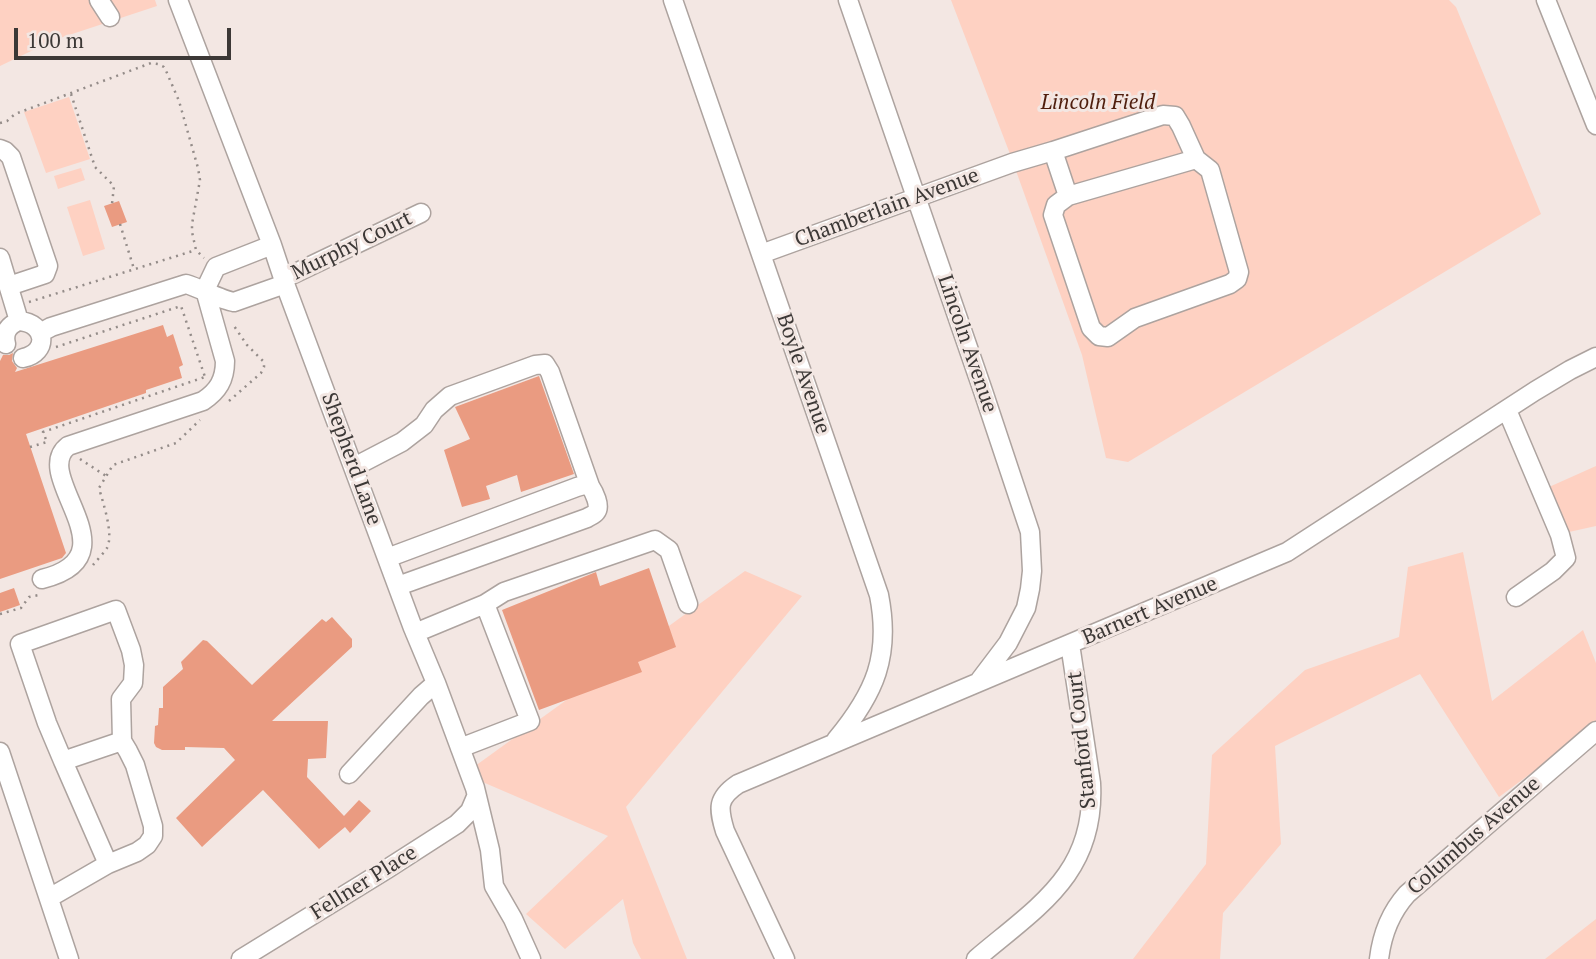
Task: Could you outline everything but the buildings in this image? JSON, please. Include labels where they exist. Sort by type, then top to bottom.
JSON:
[{"type":"street","points":[[99,0],[110,17]]},
{"type":"street","name":"Shepherd Lane","points":[[178,0],[475,788],[490,850],[494,886],[531,959]]},
{"type":"street","name":"Boyle Avenue","points":[[673,0],[879,595],[883,615],[883,649],[874,682],[851,722],[833,743]]},
{"type":"street","name":"Lincoln Avenue","points":[[848,0],[1030,531],[1032,571],[1026,608],[1008,643],[979,682]]},
{"type":"street","points":[[1546,0],[1596,125]]},
{"type":"street","name":"Chamberlain Avenue","points":[[761,254],[1012,163],[1163,115],[1175,116],[1196,159]]},
{"type":"street","points":[[0,149],[10,157],[48,266],[45,274],[9,286]]},
{"type":"street","points":[[1053,151],[1068,196]]},
{"type":"street","points":[[1196,159],[1210,170],[1239,272],[1237,279],[1230,284],[1135,318],[1108,337],[1098,336],[1091,328],[1053,215],[1056,205],[1068,196],[1196,159]]},
{"type":"street","name":"Murphy Court","points":[[44,341],[51,327],[186,284],[234,302],[284,282],[421,213]]},
{"type":"street","points":[[45,585],[57,574],[71,567],[83,545],[80,525],[58,466],[62,450],[203,401],[214,394],[222,383],[225,362],[205,290],[216,267],[272,245]]},
{"type":"street","points":[[0,258],[9,286],[22,312],[44,341],[41,339],[37,351],[23,358]]},
{"type":"street","points":[[6,344],[7,330],[22,312]]},
{"type":"street","name":"Barnert Avenue","points":[[785,959],[720,815],[721,802],[728,791],[738,784],[833,743],[1287,552],[1570,370],[1596,357]]},
{"type":"street","points":[[354,467],[402,442],[424,425],[434,410],[450,396],[534,365],[545,364],[550,372],[593,490],[598,508],[596,512],[587,518],[398,586]]},
{"type":"street","points":[[1507,410],[1560,535],[1566,558],[1553,571],[1516,597]]},
{"type":"street","points":[[387,558],[577,487],[590,486]]},
{"type":"street","points":[[415,633],[485,604],[504,592],[654,540],[669,550],[688,604]]},
{"type":"street","points":[[460,748],[530,721],[485,604]]},
{"type":"street","points":[[49,898],[108,864],[138,852],[153,836],[153,826],[135,765],[122,741],[121,699],[133,683],[134,665],[116,610],[20,644],[47,723],[108,864]]},
{"type":"street","name":"Stanford Court","points":[[975,959],[1051,894],[1074,864],[1086,835],[1092,802],[1091,783],[1070,644]]},
{"type":"street","points":[[349,774],[436,683]]},
{"type":"street","name":"Columbus Avenue","points":[[1379,959],[1390,917],[1406,894],[1596,732]]},
{"type":"street","points":[[63,761],[122,741]]},
{"type":"street","points":[[0,752],[69,959]]},
{"type":"street","name":"Fellner Place","points":[[241,959],[457,824],[470,811],[476,797]]},
{"type":"path","points":[[0,123],[15,114],[152,63],[164,68],[179,101],[198,168],[200,180],[192,224],[196,250],[210,260]]},
{"type":"path","points":[[71,93],[95,167],[114,186],[112,204]]},
{"type":"path","points":[[120,224],[134,269]]},
{"type":"path","points":[[22,312],[134,269],[196,250]]},
{"type":"path","points":[[44,341],[181,306],[205,377]]},
{"type":"path","points":[[226,403],[261,373],[264,367],[264,362],[247,345],[230,319]]},
{"type":"path","points":[[30,447],[47,442],[43,432],[225,371]]},
{"type":"path","points":[[92,566],[107,547],[109,540],[99,488],[113,465],[176,443],[205,416]]},
{"type":"path","points":[[74,455],[106,476]]},
{"type":"path","points":[[0,614],[21,608],[29,597],[45,585]]},
{"type":"green space","points":[[0,0],[155,0],[157,6],[54,40],[0,66]]},
{"type":"green space","name":"Lincoln Field","points":[[951,0],[1449,0],[1456,7],[1541,214],[1128,462],[1106,458],[1082,355]]},
{"type":"green space","points":[[69,97],[90,159],[46,173],[24,112]]},
{"type":"green space","points":[[81,168],[85,180],[58,189],[54,176]]},
{"type":"green space","points":[[90,200],[105,249],[83,256],[67,207]]},
{"type":"green space","points":[[1596,466],[1596,526],[1569,532],[1549,487]]},
{"type":"green space","points":[[1463,552],[1492,701],[1583,630],[1596,663],[1596,725],[1499,797],[1420,674],[1275,746],[1281,844],[1223,913],[1220,959],[1133,959],[1206,864],[1212,755],[1305,670],[1399,637],[1408,567]]},
{"type":"green space","points":[[745,571],[802,596],[626,807],[687,959],[641,959],[633,943],[623,899],[565,949],[526,914],[608,836],[464,774]]},
{"type":"green space","points":[[1596,919],[1596,959],[1545,959]]}]
